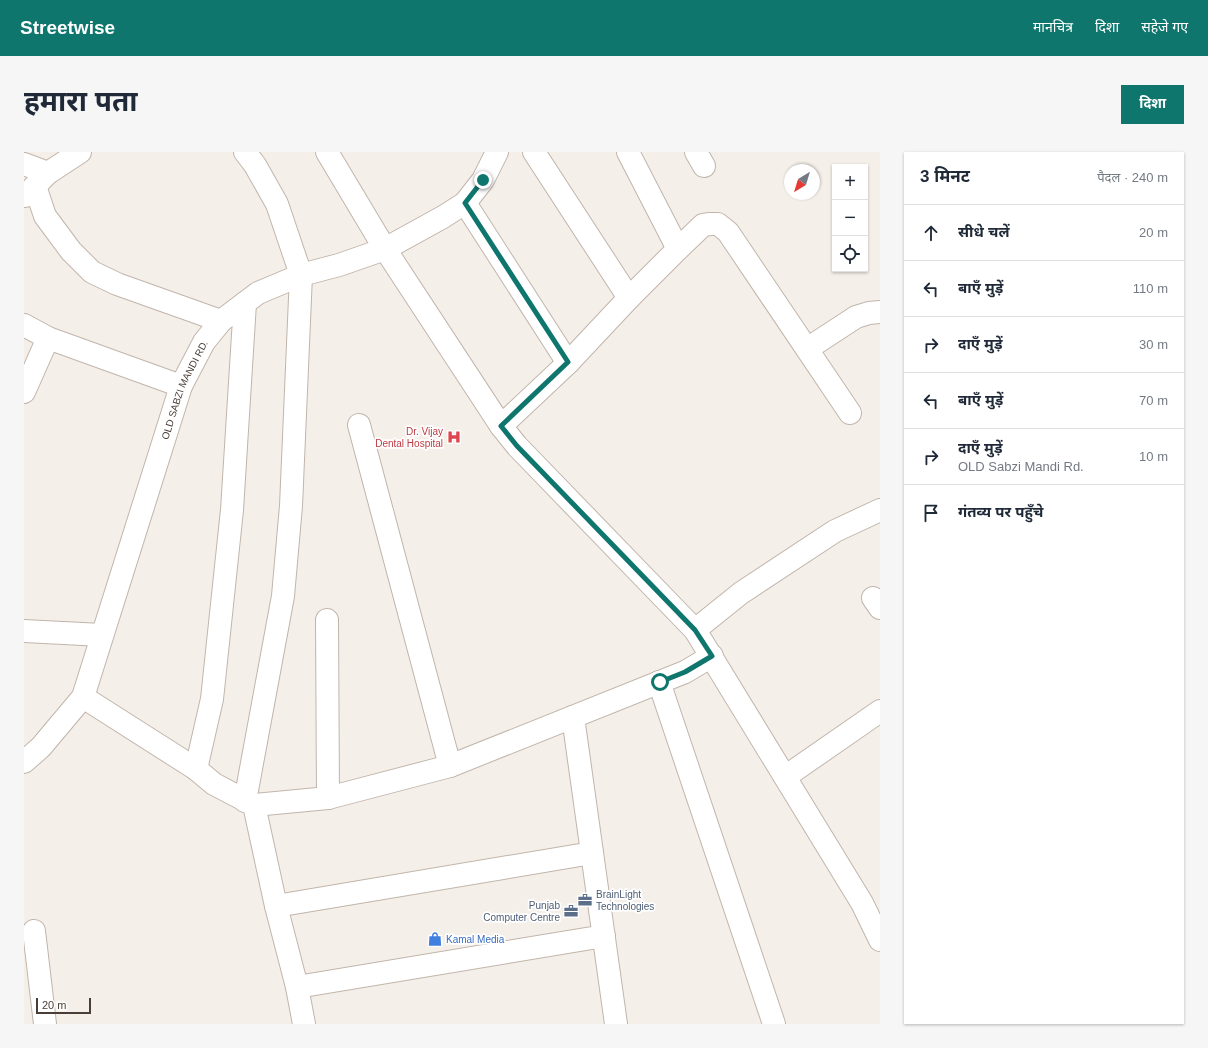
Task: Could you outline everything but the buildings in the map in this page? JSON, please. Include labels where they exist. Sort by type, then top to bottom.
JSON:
[{"type":"street","points":[[35,185],[80,152]]},
{"type":"street","points":[[246,152],[277,204],[301,275],[291,506],[283,596],[250,803],[297,987],[304,1024]]},
{"type":"street","points":[[327,152],[384,249],[501,426],[517,446],[695,630],[862,904],[880,940]]},
{"type":"street","points":[[534,152],[629,298]]},
{"type":"street","points":[[628,152],[678,249]]},
{"type":"street","name":"OLD SABZI MANDI RD.","points":[[24,762],[41,747],[83,697],[181,386],[204,342],[221,321],[258,293],[301,275],[339,265],[384,249],[443,217],[465,203],[483,180],[494,154]]},
{"type":"street","points":[[24,164],[35,185],[45,216],[71,251],[92,272],[117,284],[221,321]]},
{"type":"street","points":[[465,203],[568,362]]},
{"type":"street","points":[[501,426],[568,362],[629,298],[703,225],[718,224],[728,232],[850,413]]},
{"type":"street","points":[[196,769],[212,699],[232,510],[245,303]]},
{"type":"street","points":[[806,349],[856,317],[880,312]]},
{"type":"street","points":[[24,325],[48,338],[181,386]]},
{"type":"street","points":[[24,392],[48,338]]},
{"type":"street","points":[[359,425],[450,766]]},
{"type":"street","points":[[695,630],[741,593],[829,535],[880,510]]},
{"type":"street","points":[[326,620],[328,798]]},
{"type":"street","points":[[24,631],[102,635]]},
{"type":"street","points":[[83,697],[196,769],[214,784],[250,803],[328,798],[450,766],[685,672],[712,656]]},
{"type":"street","points":[[660,682],[774,1024]]},
{"type":"street","points":[[785,777],[880,711]]},
{"type":"street","points":[[573,717],[616,1024]]},
{"type":"street","points":[[276,906],[592,853]]},
{"type":"street","points":[[34,931],[45,1024]]},
{"type":"street","points":[[297,987],[604,936]]},
{"type":"place","name":"Dr. Vijay Dental Hospital","points":[[454,437]]},
{"type":"place","name":"BrainLight Technologies","points":[[585,900]]},
{"type":"place","name":"Punjab Computer Centre","points":[[571,911]]},
{"type":"place","name":"Kamal Media","points":[[435,939]]},
{"type":"route","points":[[483,180],[465,203],[568,362],[501,426],[517,446],[695,630],[712,656],[685,672],[660,682]]}]
